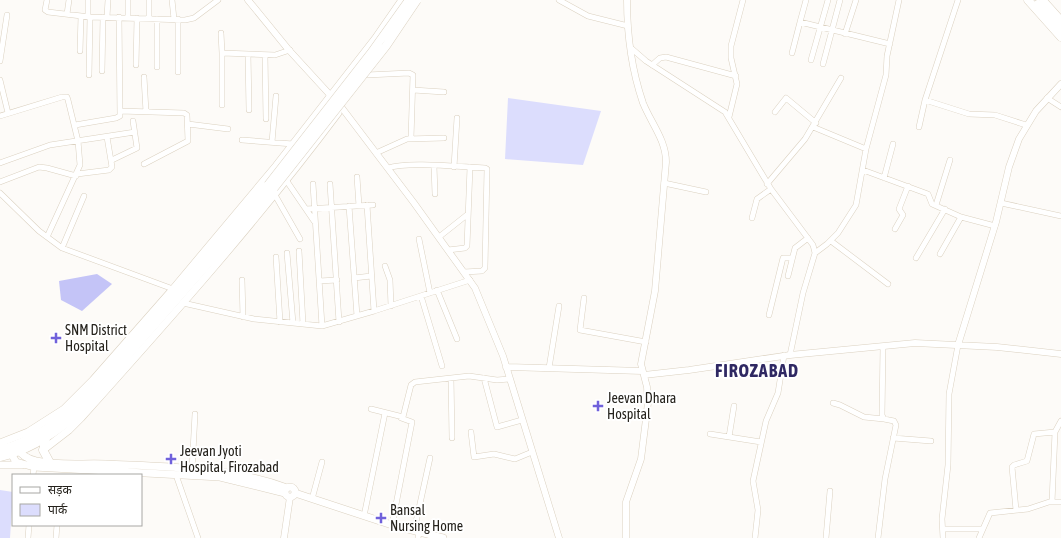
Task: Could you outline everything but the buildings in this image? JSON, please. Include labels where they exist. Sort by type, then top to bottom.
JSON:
[{"type":"main road","points":[[0,457],[9,447],[69,405],[173,289],[293,144],[375,39],[402,0]]},
{"type":"main road","points":[[9,447],[46,439],[61,428],[83,408],[272,189],[409,0]]},
{"type":"main road","points":[[43,450],[69,430],[81,418],[183,303],[386,46],[417,0]]},
{"type":"main road","points":[[9,447],[54,425],[82,401],[272,189],[286,180],[367,75],[420,0]]},
{"type":"main road","points":[[1023,0],[1061,42]]},
{"type":"main road","points":[[1028,0],[1061,37]]},
{"type":"main road","points":[[1035,0],[1061,28]]},
{"type":"main road","points":[[1043,0],[1061,20]]},
{"type":"main road","points":[[46,439],[43,450],[50,463]]},
{"type":"main road","points":[[9,447],[29,459],[50,463],[130,469],[176,475],[228,478],[312,498],[417,533],[443,538]]},
{"type":"main road","points":[[9,447],[13,460],[34,471],[62,472],[130,469],[229,472],[289,492]]},
{"type":"main road","points":[[0,465],[22,465]]},
{"type":"street","points":[[47,0],[46,12],[81,16],[157,19],[194,18],[218,0]]},
{"type":"street","points":[[67,14],[69,0]]},
{"type":"street","points":[[88,0],[89,75]]},
{"type":"street","points":[[102,71],[105,17],[108,0]]},
{"type":"street","points":[[128,0],[128,18]]},
{"type":"street","points":[[149,0],[149,18]]},
{"type":"street","points":[[172,0],[176,19],[178,72]]},
{"type":"street","points":[[248,0],[342,108],[470,280],[482,303],[503,356],[559,538]]},
{"type":"street","points":[[559,0],[588,16],[628,26]]},
{"type":"street","points":[[626,538],[626,502],[642,459],[648,403],[648,387],[641,364],[657,273],[666,162],[665,149],[641,96],[631,48],[627,0]]},
{"type":"street","points":[[729,117],[737,84],[731,58],[731,46],[743,0]]},
{"type":"street","points":[[792,54],[806,0]]},
{"type":"street","points":[[812,60],[828,0]]},
{"type":"street","points":[[823,64],[840,0]]},
{"type":"street","points":[[845,34],[856,0]]},
{"type":"street","points":[[815,253],[831,240],[853,211],[858,198],[866,149],[885,82],[890,44],[899,0]]},
{"type":"street","points":[[919,127],[925,100],[958,0]]},
{"type":"street","points":[[0,61],[7,15]]},
{"type":"street","points":[[80,51],[81,16]]},
{"type":"street","points":[[75,125],[120,116],[118,80],[119,17]]},
{"type":"street","points":[[136,64],[137,18]]},
{"type":"street","points":[[157,19],[157,67]]},
{"type":"street","points":[[800,22],[890,44]]},
{"type":"street","points":[[221,33],[222,105]]},
{"type":"street","points":[[631,48],[640,57],[721,109],[729,117],[769,187],[814,247],[815,253],[786,355],[778,393],[766,421],[753,481],[758,510],[755,538]]},
{"type":"street","points":[[222,53],[278,55],[290,50]]},
{"type":"street","points":[[248,54],[249,110]]},
{"type":"street","points":[[266,55],[266,119]]},
{"type":"street","points":[[652,65],[660,58],[666,57],[736,76]]},
{"type":"street","points":[[367,75],[411,74],[413,77],[411,138]]},
{"type":"street","points":[[144,78],[146,112]]},
{"type":"street","points":[[752,218],[757,199],[769,187],[814,125],[841,78]]},
{"type":"street","points":[[0,80],[8,113]]},
{"type":"street","points":[[943,538],[948,465],[949,394],[958,345],[995,226],[1008,166],[1026,125],[1047,98],[1061,84]]},
{"type":"street","points":[[413,90],[444,92]]},
{"type":"street","points":[[0,116],[65,96],[68,100],[75,125],[81,161],[47,237]]},
{"type":"street","points":[[272,142],[276,96]]},
{"type":"street","points":[[775,112],[786,98],[814,125],[866,149]]},
{"type":"street","points":[[1047,98],[1061,107]]},
{"type":"street","points":[[925,100],[973,115],[995,115],[1026,125]]},
{"type":"street","points":[[120,111],[186,114],[188,124],[188,141],[144,164]]},
{"type":"street","points":[[454,167],[457,118]]},
{"type":"street","points":[[112,160],[137,148],[133,121]]},
{"type":"street","points":[[188,124],[228,129]]},
{"type":"street","points":[[0,164],[42,148],[135,132]]},
{"type":"street","points":[[0,182],[43,167],[76,175],[111,169],[112,160],[107,137]]},
{"type":"street","points":[[376,153],[396,142],[411,138],[444,138]]},
{"type":"street","points":[[242,140],[293,144]]},
{"type":"street","points":[[884,178],[893,144]]},
{"type":"street","points":[[936,206],[950,160]]},
{"type":"street","points":[[388,168],[396,166],[434,166],[485,168],[488,170],[485,268],[482,271],[464,272]]},
{"type":"street","points":[[434,166],[436,194]]},
{"type":"street","points":[[448,250],[465,248],[467,246],[470,167]]},
{"type":"street","points":[[863,170],[928,194],[931,202],[936,206],[961,217],[995,226]]},
{"type":"street","points":[[357,177],[359,206]]},
{"type":"street","points":[[286,180],[315,222]]},
{"type":"street","points":[[664,183],[706,192]]},
{"type":"street","points":[[313,184],[322,326]]},
{"type":"street","points":[[330,184],[339,322]]},
{"type":"street","points":[[895,229],[902,216],[898,209],[908,186]]},
{"type":"street","points":[[272,189],[300,239]]},
{"type":"street","points":[[0,193],[47,237],[62,248],[173,289]]},
{"type":"street","points":[[62,248],[84,196]]},
{"type":"street","points":[[1001,202],[1061,216]]},
{"type":"street","points":[[367,205],[374,311]]},
{"type":"street","points":[[306,209],[373,205]]},
{"type":"street","points":[[349,206],[357,316]]},
{"type":"street","points":[[916,258],[945,209]]},
{"type":"street","points":[[439,237],[468,214]]},
{"type":"street","points":[[940,254],[961,217]]},
{"type":"street","points":[[788,276],[795,248],[808,238]]},
{"type":"street","points":[[419,239],[430,293]]},
{"type":"street","points":[[831,240],[888,284]]},
{"type":"street","points":[[299,251],[303,324]]},
{"type":"street","points":[[287,253],[293,323]]},
{"type":"street","points":[[276,257],[280,322]]},
{"type":"street","points":[[768,315],[782,258],[792,258]]},
{"type":"street","points":[[385,266],[390,280],[391,306]]},
{"type":"street","points":[[354,278],[372,276]]},
{"type":"street","points":[[242,280],[243,317]]},
{"type":"street","points":[[319,281],[337,280]]},
{"type":"street","points":[[183,303],[243,317],[322,326],[391,306],[470,280]]},
{"type":"street","points":[[437,290],[457,339]]},
{"type":"street","points":[[421,296],[442,366]]},
{"type":"street","points":[[584,298],[580,330],[646,342]]},
{"type":"street","points":[[549,368],[559,306]]},
{"type":"street","points":[[506,367],[643,373],[690,370],[786,355],[924,343],[997,347],[1061,354]]},
{"type":"street","points":[[883,347],[882,415],[884,419]]},
{"type":"street","points":[[401,418],[404,416],[412,383],[469,376],[497,380],[509,379]]},
{"type":"street","points":[[451,378],[452,438]]},
{"type":"street","points":[[484,378],[498,427],[522,420]]},
{"type":"street","points":[[832,403],[840,404],[864,417],[884,419],[895,423],[885,479],[878,538]]},
{"type":"street","points":[[729,437],[734,406]]},
{"type":"street","points":[[371,409],[412,422],[392,525]]},
{"type":"street","points":[[364,516],[385,413]]},
{"type":"street","points":[[192,470],[194,414]]},
{"type":"street","points":[[1052,502],[1055,432],[1061,421]]},
{"type":"street","points":[[471,432],[474,456],[494,454],[514,459],[532,452]]},
{"type":"street","points":[[1016,510],[1012,467],[1027,461],[1034,434],[1055,432]]},
{"type":"street","points":[[710,434],[761,442]]},
{"type":"street","points":[[893,438],[931,441]]},
{"type":"street","points":[[417,533],[430,458]]},
{"type":"street","points":[[312,498],[322,462]]},
{"type":"street","points":[[176,475],[198,538]]},
{"type":"street","points":[[826,538],[830,491]]},
{"type":"street","points":[[284,538],[289,492]]},
{"type":"street","points":[[979,538],[990,513],[1028,509],[1052,502],[1061,502]]},
{"type":"street","points":[[28,538],[29,526]]},
{"type":"street","points":[[56,538],[57,526]]},
{"type":"street","points":[[943,529],[982,529]]},
{"type":"green space","points":[[508,98],[601,111],[583,165],[505,159]]},
{"type":"green space","points":[[0,490],[12,492],[12,507],[10,538],[0,538]]},
{"type":"shaded area","points":[[97,274],[112,284],[82,311],[61,300],[59,281]]},
{"type":"place","name":"SNM District Hospital","points":[[56,338]]},
{"type":"place","name":"Jeevan Dhara Hospital","points":[[598,406]]},
{"type":"place","name":"Jeevan Jyoti Hospital, Firozabad","points":[[171,459]]},
{"type":"place","name":"Bansal Nursing Home","points":[[381,518]]},
{"type":"district","name":"FIROZABAD","points":[[757,371]]}]
